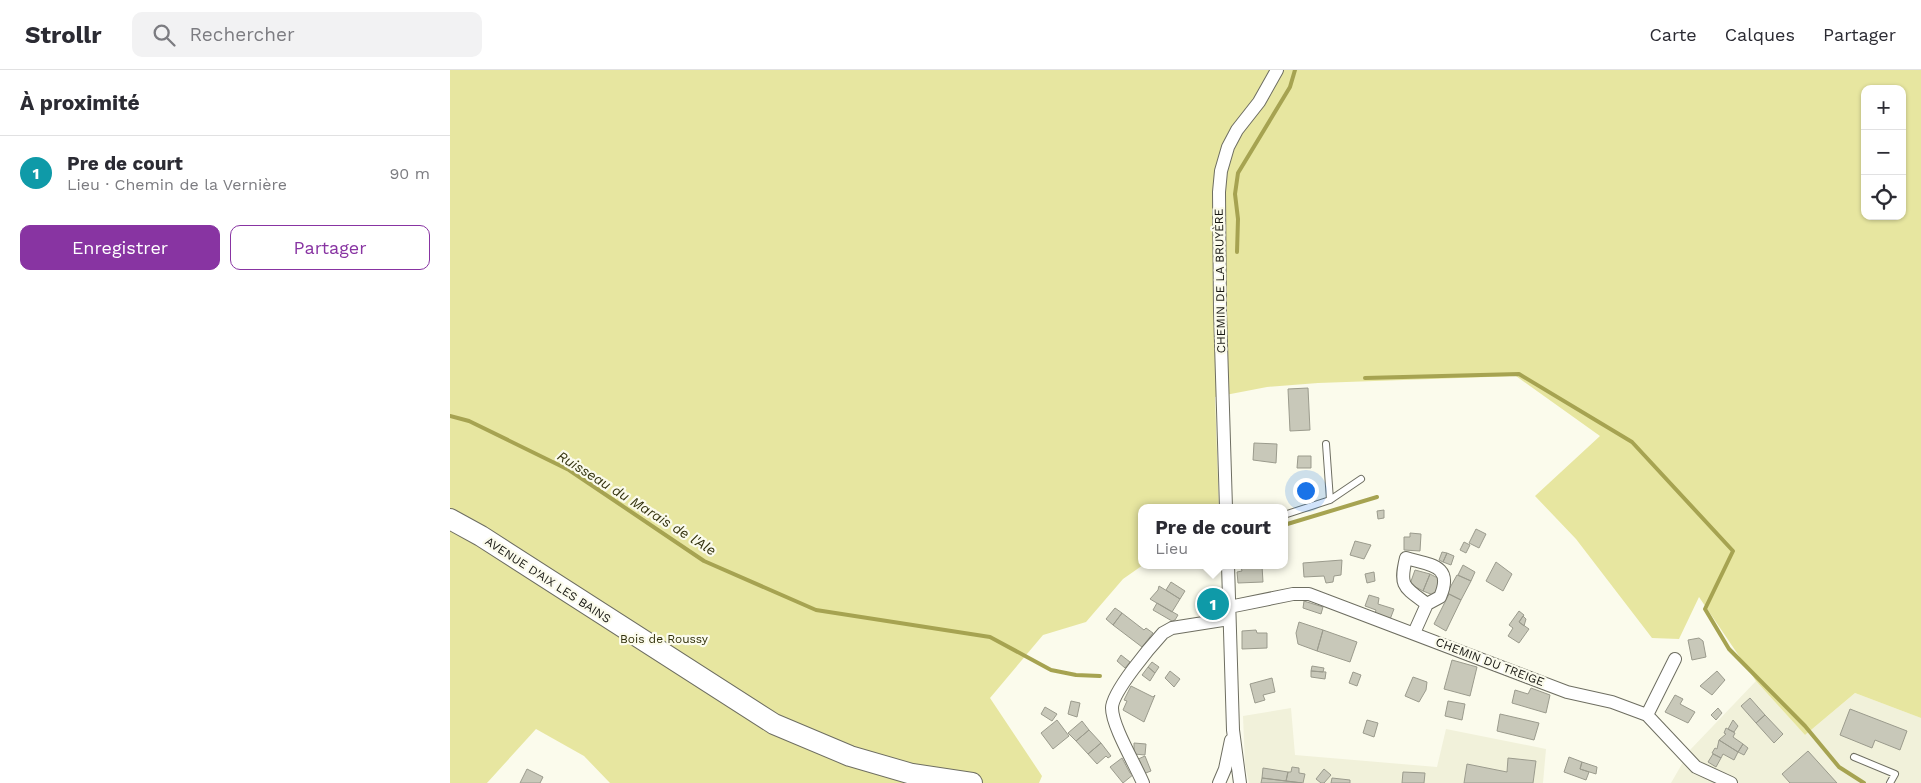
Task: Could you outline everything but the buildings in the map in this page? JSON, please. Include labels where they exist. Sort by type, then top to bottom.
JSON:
[{"type":"main road","name":"AVENUE D'AIX LES BAINS","points":[[450,519],[480,536],[774,724],[859,758],[912,774],[972,783]]},
{"type":"street","name":"CHEMIN DE LA BRUYÈRE","points":[[1226,504],[1218,192],[1221,171],[1228,147],[1236,130],[1259,102],[1277,70]]},
{"type":"street","points":[[1228,569],[1233,730],[1240,783]]},
{"type":"street","name":"CHEMIN DU TREIGE","points":[[1229,613],[1293,594],[1309,594],[1567,692],[1612,702],[1647,715],[1696,767],[1730,783]]},
{"type":"street","points":[[1414,633],[1427,604]]},
{"type":"street","points":[[1143,783],[1114,718],[1114,700],[1127,678],[1163,632],[1229,613]]},
{"type":"street","points":[[1647,715],[1675,659]]},
{"type":"street","points":[[1219,783],[1225,769],[1233,730]]},
{"type":"lane","points":[[1326,444],[1330,500]]},
{"type":"lane","points":[[1288,514],[1330,500],[1361,479]]},
{"type":"lane","points":[[1854,757],[1895,774],[1890,783]]},
{"type":"shaded area","points":[[1756,681],[1805,735],[1855,693],[1921,718],[1921,783],[1671,783],[1690,750]]},
{"type":"shaded area","points":[[1291,708],[1295,755],[1437,767],[1446,729],[1546,749],[1543,783],[1249,783],[1245,765],[1243,716]]},
{"type":"green space","name":"Bois de Roussy","points":[[450,70],[1921,70],[1921,718],[1855,693],[1805,735],[1756,681],[1699,597],[1679,639],[1652,638],[1576,539],[1535,496],[1600,436],[1516,376],[1318,383],[1267,387],[1215,397],[1219,504],[1138,504],[1138,568],[1123,579],[1086,622],[1043,635],[990,698],[1042,776],[1039,783],[610,783],[584,756],[536,729],[487,783],[450,783]]},
{"type":"waterway","points":[[1237,252],[1238,219],[1235,194],[1238,173],[1290,87],[1295,70]]},
{"type":"waterway","points":[[1365,378],[1519,374],[1632,442],[1733,551],[1705,609],[1729,649],[1805,726],[1839,767],[1864,783]]},
{"type":"waterway","name":"Ruisseau du Marais de l'Ale","points":[[450,416],[469,421],[569,470],[704,561],[816,610],[990,637],[1051,670],[1076,675],[1100,676]]},
{"type":"waterway","points":[[1288,524],[1377,497]]},
{"type":"place","name":"Pre de court","points":[[1213,604]]}]
